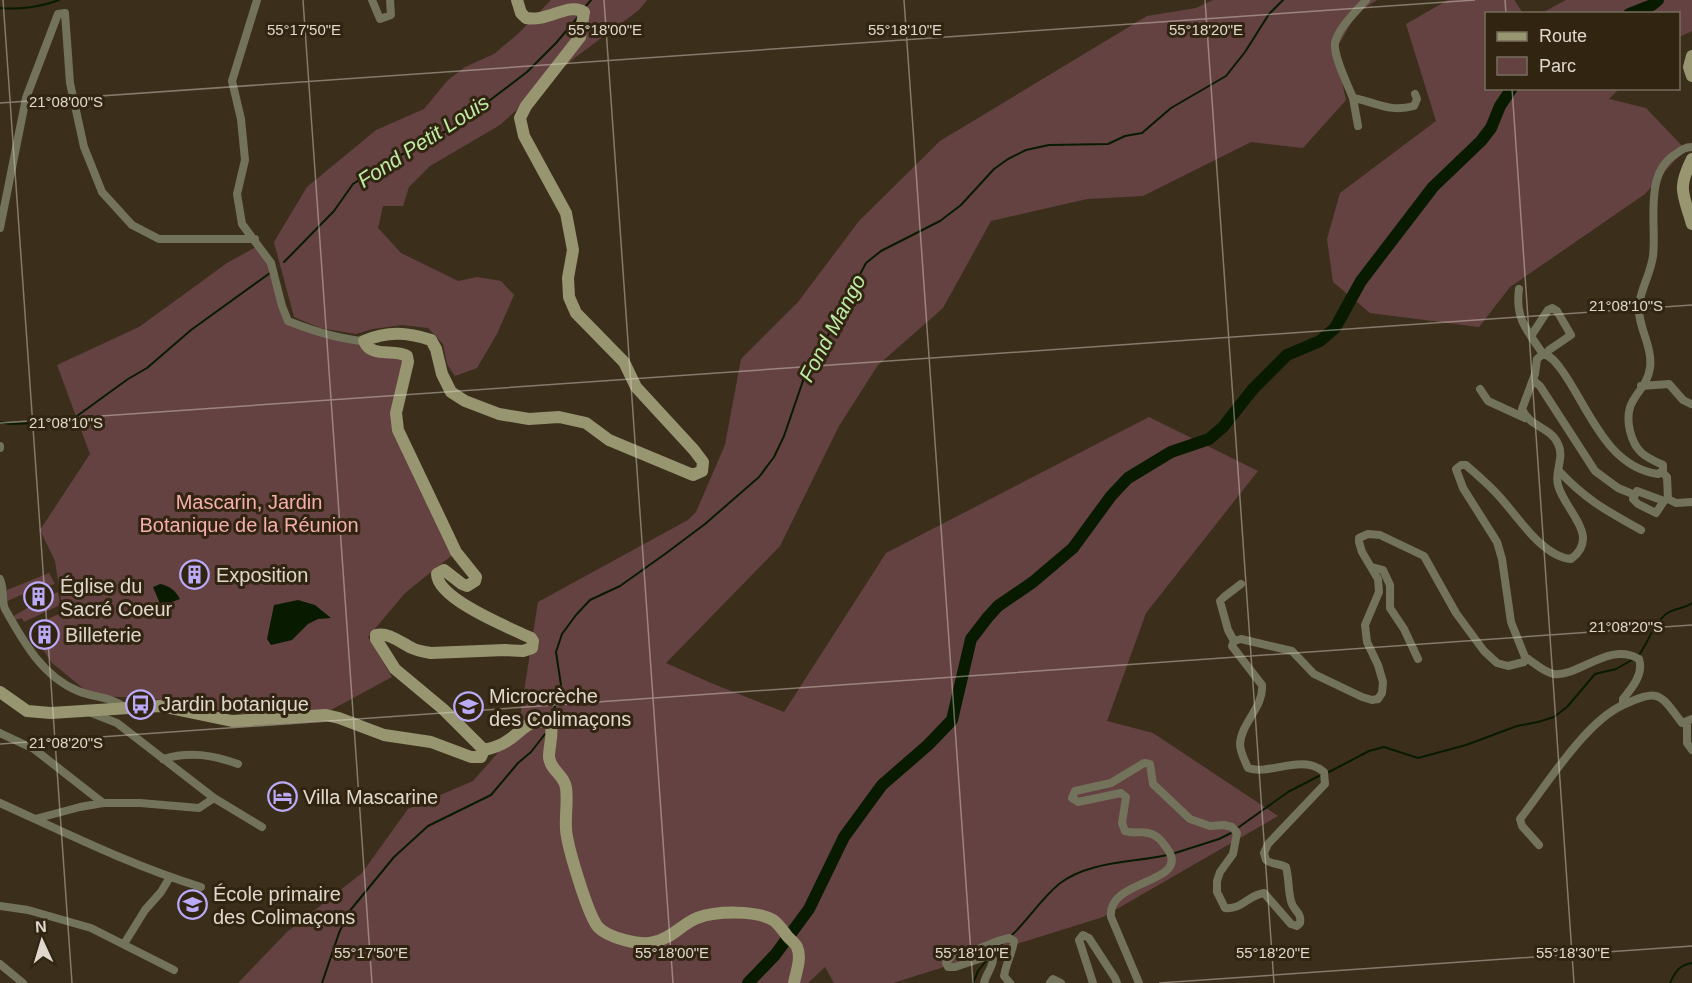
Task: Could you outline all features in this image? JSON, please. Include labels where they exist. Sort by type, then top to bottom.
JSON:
[{"type":"main road","points":[[484,750],[443,710],[395,669],[376,639],[376,635],[391,637],[420,651],[431,653],[523,651],[532,648],[533,641],[480,614],[455,598],[437,578],[437,574],[444,570],[462,584],[467,585],[475,581],[476,577],[456,552],[398,430],[396,413],[408,362],[407,356],[401,353],[373,351],[364,341],[381,334],[391,333],[419,336],[431,340],[436,349],[442,374],[451,392],[465,401],[499,414],[529,419],[559,417],[586,423],[609,440],[693,475],[702,471],[704,462],[636,387],[624,362],[576,313],[569,297],[568,278],[573,250],[566,213],[528,145],[520,126],[520,118],[526,106],[580,37],[581,10],[569,9],[544,19],[535,20],[526,18],[521,13],[517,0]]},
{"type":"main road","points":[[1692,56],[1689,67],[1692,76]]},
{"type":"main road","points":[[1692,159],[1682,184],[1692,224]]},
{"type":"main road","points":[[0,692],[27,711],[51,713],[160,706],[232,721],[326,715],[384,735],[431,742],[471,758],[481,757],[484,750]]},
{"type":"main road","points":[[484,750],[496,748],[528,724],[545,721],[551,725],[549,757],[555,771],[564,780],[566,788],[565,818],[569,848],[590,912],[599,928],[615,937],[642,944],[665,939],[697,918],[738,913],[759,916],[774,921],[797,947],[798,968],[794,983]]},
{"type":"street","points":[[257,0],[232,81],[241,119],[246,160],[237,194],[242,224],[271,263],[288,321],[348,340],[364,341]]},
{"type":"street","points":[[372,0],[380,20],[391,15],[390,0]]},
{"type":"street","points":[[1358,126],[1353,98],[1336,55],[1335,45],[1338,35],[1366,0]]},
{"type":"street","points":[[0,228],[26,98],[58,14],[65,13],[70,83],[84,147],[102,192],[132,225],[159,239],[255,239]]},
{"type":"street","points":[[1353,98],[1377,106],[1400,108],[1414,106],[1417,99],[1414,94]]},
{"type":"street","points":[[1662,472],[1663,465],[1643,456],[1639,451],[1630,430],[1629,405],[1647,377],[1650,367],[1639,304],[1653,258],[1653,205],[1658,175],[1662,165],[1669,158],[1686,147],[1692,147]]},
{"type":"street","points":[[1519,290],[1517,305],[1519,317],[1544,354],[1558,365],[1568,379],[1601,435],[1614,450],[1632,464],[1650,473],[1662,472]]},
{"type":"street","points":[[1525,418],[1522,409],[1533,380],[1537,359],[1571,335],[1557,310],[1552,308],[1548,310],[1531,336]]},
{"type":"street","points":[[1533,380],[1595,471],[1618,488],[1635,495]]},
{"type":"street","points":[[1641,386],[1669,384],[1683,400],[1691,404]]},
{"type":"street","points":[[1480,388],[1488,401],[1525,418],[1554,437],[1559,445],[1561,456],[1557,484],[1583,535],[1580,553],[1571,559],[1562,559],[1539,542],[1499,496],[1466,465],[1461,465],[1456,469],[1463,488],[1497,542],[1502,559],[1511,622],[1525,657],[1551,674],[1564,674],[1591,661],[1620,654],[1632,655],[1639,659],[1641,665],[1633,687],[1623,699],[1623,705]]},
{"type":"street","points":[[1559,471],[1578,492],[1597,506],[1641,530]]},
{"type":"street","points":[[1662,472],[1667,477],[1668,499],[1676,503],[1692,502]]},
{"type":"street","points":[[1234,641],[1240,639],[1292,651],[1314,674],[1372,700],[1378,699],[1382,693],[1383,682],[1365,634],[1365,625],[1368,613],[1379,592],[1378,579],[1362,552],[1359,542],[1359,538],[1368,534],[1380,535],[1417,551],[1430,563],[1437,581],[1456,613],[1484,651],[1497,663],[1508,666],[1524,662],[1525,657]]},
{"type":"street","points":[[1372,567],[1383,570],[1390,585],[1390,608],[1404,629],[1418,659]]},
{"type":"street","points":[[0,579],[5,594],[2,602],[5,609],[39,662],[58,680],[77,691],[115,700],[126,708]]},
{"type":"street","points":[[1139,983],[1110,910],[1119,896],[1167,871],[1173,858],[1166,846],[1155,836],[1147,832],[1133,834],[1125,831],[1122,823],[1126,797],[1121,793],[1078,802],[1072,798],[1075,791],[1111,783],[1144,763],[1150,764],[1153,784],[1157,790],[1169,798],[1190,819],[1210,826],[1232,827],[1237,833],[1233,854],[1220,872],[1217,881],[1217,892],[1225,908],[1233,909],[1242,906],[1253,896],[1264,893],[1291,924],[1297,926],[1300,922],[1299,912],[1292,906],[1290,900],[1286,867],[1282,864],[1270,864],[1264,853],[1268,844],[1325,784],[1324,772],[1320,768],[1309,765],[1284,765],[1254,771],[1248,768],[1240,745],[1242,734],[1258,703],[1262,685],[1232,646],[1234,641],[1228,630],[1221,601],[1240,584]]},
{"type":"street","points":[[1539,845],[1522,826],[1520,819],[1566,756],[1607,715],[1623,705],[1646,695],[1661,698],[1682,723],[1689,720],[1687,743],[1692,750]]},
{"type":"street","points":[[89,712],[117,723],[214,798],[262,827]]},
{"type":"street","points":[[0,733],[34,749],[103,803]]},
{"type":"street","points":[[164,759],[180,754],[214,756],[238,764]]},
{"type":"street","points":[[35,819],[103,803],[140,803],[199,808],[214,798]]},
{"type":"street","points":[[0,802],[80,840],[170,877],[201,887]]},
{"type":"street","points":[[124,944],[145,910],[161,892],[170,877]]},
{"type":"street","points":[[0,906],[28,910],[91,928],[174,970]]},
{"type":"street","points":[[1093,983],[1079,943],[1079,938],[1083,935],[1089,938],[1117,983]]},
{"type":"street","points":[[984,983],[993,965],[993,958],[988,956],[955,967],[948,967],[946,963],[953,954],[965,954],[1009,938],[1014,941],[1004,976],[1010,983]]},
{"type":"street","points":[[0,964],[23,983]]},
{"type":"street","points":[[1050,983],[1053,980],[1061,983]]},
{"type":"green space","points":[[551,0],[647,0],[639,10],[573,59],[500,125],[430,166],[409,187],[403,206],[383,206],[378,228],[401,253],[458,281],[477,277],[501,281],[514,295],[497,334],[477,368],[455,376],[447,364],[443,344],[428,328],[402,325],[356,334],[320,328],[294,317],[274,242],[307,187],[376,130],[424,109],[448,80],[465,67],[494,54],[519,33]]},
{"type":"green space","points":[[1213,0],[1377,0],[1357,13],[1335,51],[1346,100],[1303,148],[1251,142],[1143,196],[1087,199],[991,221],[943,308],[878,365],[839,426],[780,546],[666,663],[784,712],[886,553],[1149,417],[1258,471],[1146,613],[1107,721],[1153,733],[1278,816],[1103,917],[893,983],[834,983],[825,967],[808,983],[238,983],[287,932],[362,873],[408,809],[473,781],[518,730],[538,602],[688,520],[696,512],[725,445],[741,359],[798,302],[859,221],[940,141],[1147,16],[1196,8]]},
{"type":"green space","points":[[1448,0],[1514,0],[1522,12],[1485,12],[1485,90],[1618,90],[1609,99],[1646,108],[1685,149],[1645,194],[1510,287],[1479,327],[1370,313],[1333,282],[1327,239],[1340,193],[1436,121],[1406,24]]},
{"type":"green space","points":[[1566,0],[1692,0],[1692,31],[1680,37],[1680,12],[1544,12]]},
{"type":"green space","name":"Mascarin, Jardin Botanique de la Réunion","points":[[258,246],[271,263],[288,321],[407,356],[396,413],[456,552],[405,593],[368,637],[392,677],[329,711],[244,714],[155,699],[103,696],[84,689],[52,663],[29,628],[63,612],[55,561],[40,530],[90,454],[57,365],[139,327],[227,263]]},
{"type":"green space","points":[[49,573],[55,584],[47,586],[46,584],[5,602],[7,590]]},
{"type":"green space","points":[[58,592],[60,605],[24,622],[22,618],[14,620],[12,617],[43,599],[45,603],[53,599],[51,595]]},
{"type":"shaded area","points":[[160,584],[172,589],[180,599],[161,606],[153,587]]},
{"type":"shaded area","points":[[298,600],[315,605],[331,618],[318,619],[308,624],[292,640],[271,645],[267,639],[274,605]]},
{"type":"waterway","points":[[0,8],[30,7],[59,0]]},
{"type":"waterway","name":"Fond Petit Louis","points":[[585,7],[591,0]]},
{"type":"waterway","name":"Fond Mango","points":[[551,721],[561,685],[556,652],[562,634],[590,600],[620,586],[665,554],[705,524],[759,477],[774,457],[784,436],[806,372],[852,295],[866,263],[881,251],[940,221],[961,205],[994,169],[1026,150],[1049,145],[1108,144],[1125,136],[1142,133],[1171,108],[1226,76],[1245,52],[1269,14],[1283,0]]},
{"type":"waterway","points":[[1634,12],[1658,0]]},
{"type":"waterway","name":"Fond Petit Louis","points":[[284,262],[334,211],[353,184],[382,165],[448,130],[477,110],[527,72],[578,17]]},
{"type":"waterway","points":[[748,983],[775,955],[809,909],[844,837],[882,785],[928,745],[952,720],[971,639],[988,617],[998,606],[1033,582],[1073,548],[1111,496],[1128,478],[1171,452],[1209,439],[1223,427],[1253,389],[1287,355],[1320,341],[1335,328],[1361,281],[1433,187],[1481,141],[1491,128],[1500,106],[1511,90]]},
{"type":"waterway","name":"Fond Petit Louis","points":[[0,422],[42,423],[77,416],[147,368],[191,330],[270,273]]},
{"type":"waterway","points":[[1639,655],[1661,618],[1669,612],[1692,603]]},
{"type":"waterway","points":[[1329,772],[1369,751],[1384,747],[1418,758],[1466,745],[1517,726],[1554,717],[1567,707],[1595,674],[1616,669],[1632,660]]},
{"type":"waterway","name":"Fond Mango","points":[[322,983],[348,913],[394,857],[428,826],[491,795],[545,734]]},
{"type":"waterway","points":[[1239,827],[1288,792],[1319,776]]},
{"type":"waterway","points":[[1172,854],[1231,833]]},
{"type":"waterway","points":[[1011,936],[1052,890],[1071,876],[1097,867],[1167,855]]},
{"type":"waterway","points":[[991,954],[1002,944]]},
{"type":"waterway","points":[[973,983],[978,971],[986,961]]},
{"type":"waterway","points":[[1670,983],[1678,970],[1692,963]]},
{"type":"place","name":"Exposition","points":[[195,575]]},
{"type":"place","name":"Église du Sacré Coeur","points":[[39,597]]},
{"type":"place","name":"Billeterie","points":[[44,635]]},
{"type":"place","name":"Jardin botanique","points":[[140,704]]},
{"type":"place","name":"Microcrèche des Colimaçons","points":[[468,707]]},
{"type":"place","name":"Villa Mascarine","points":[[282,797]]},
{"type":"place","name":"École primaire des Colimaçons","points":[[192,905]]}]
